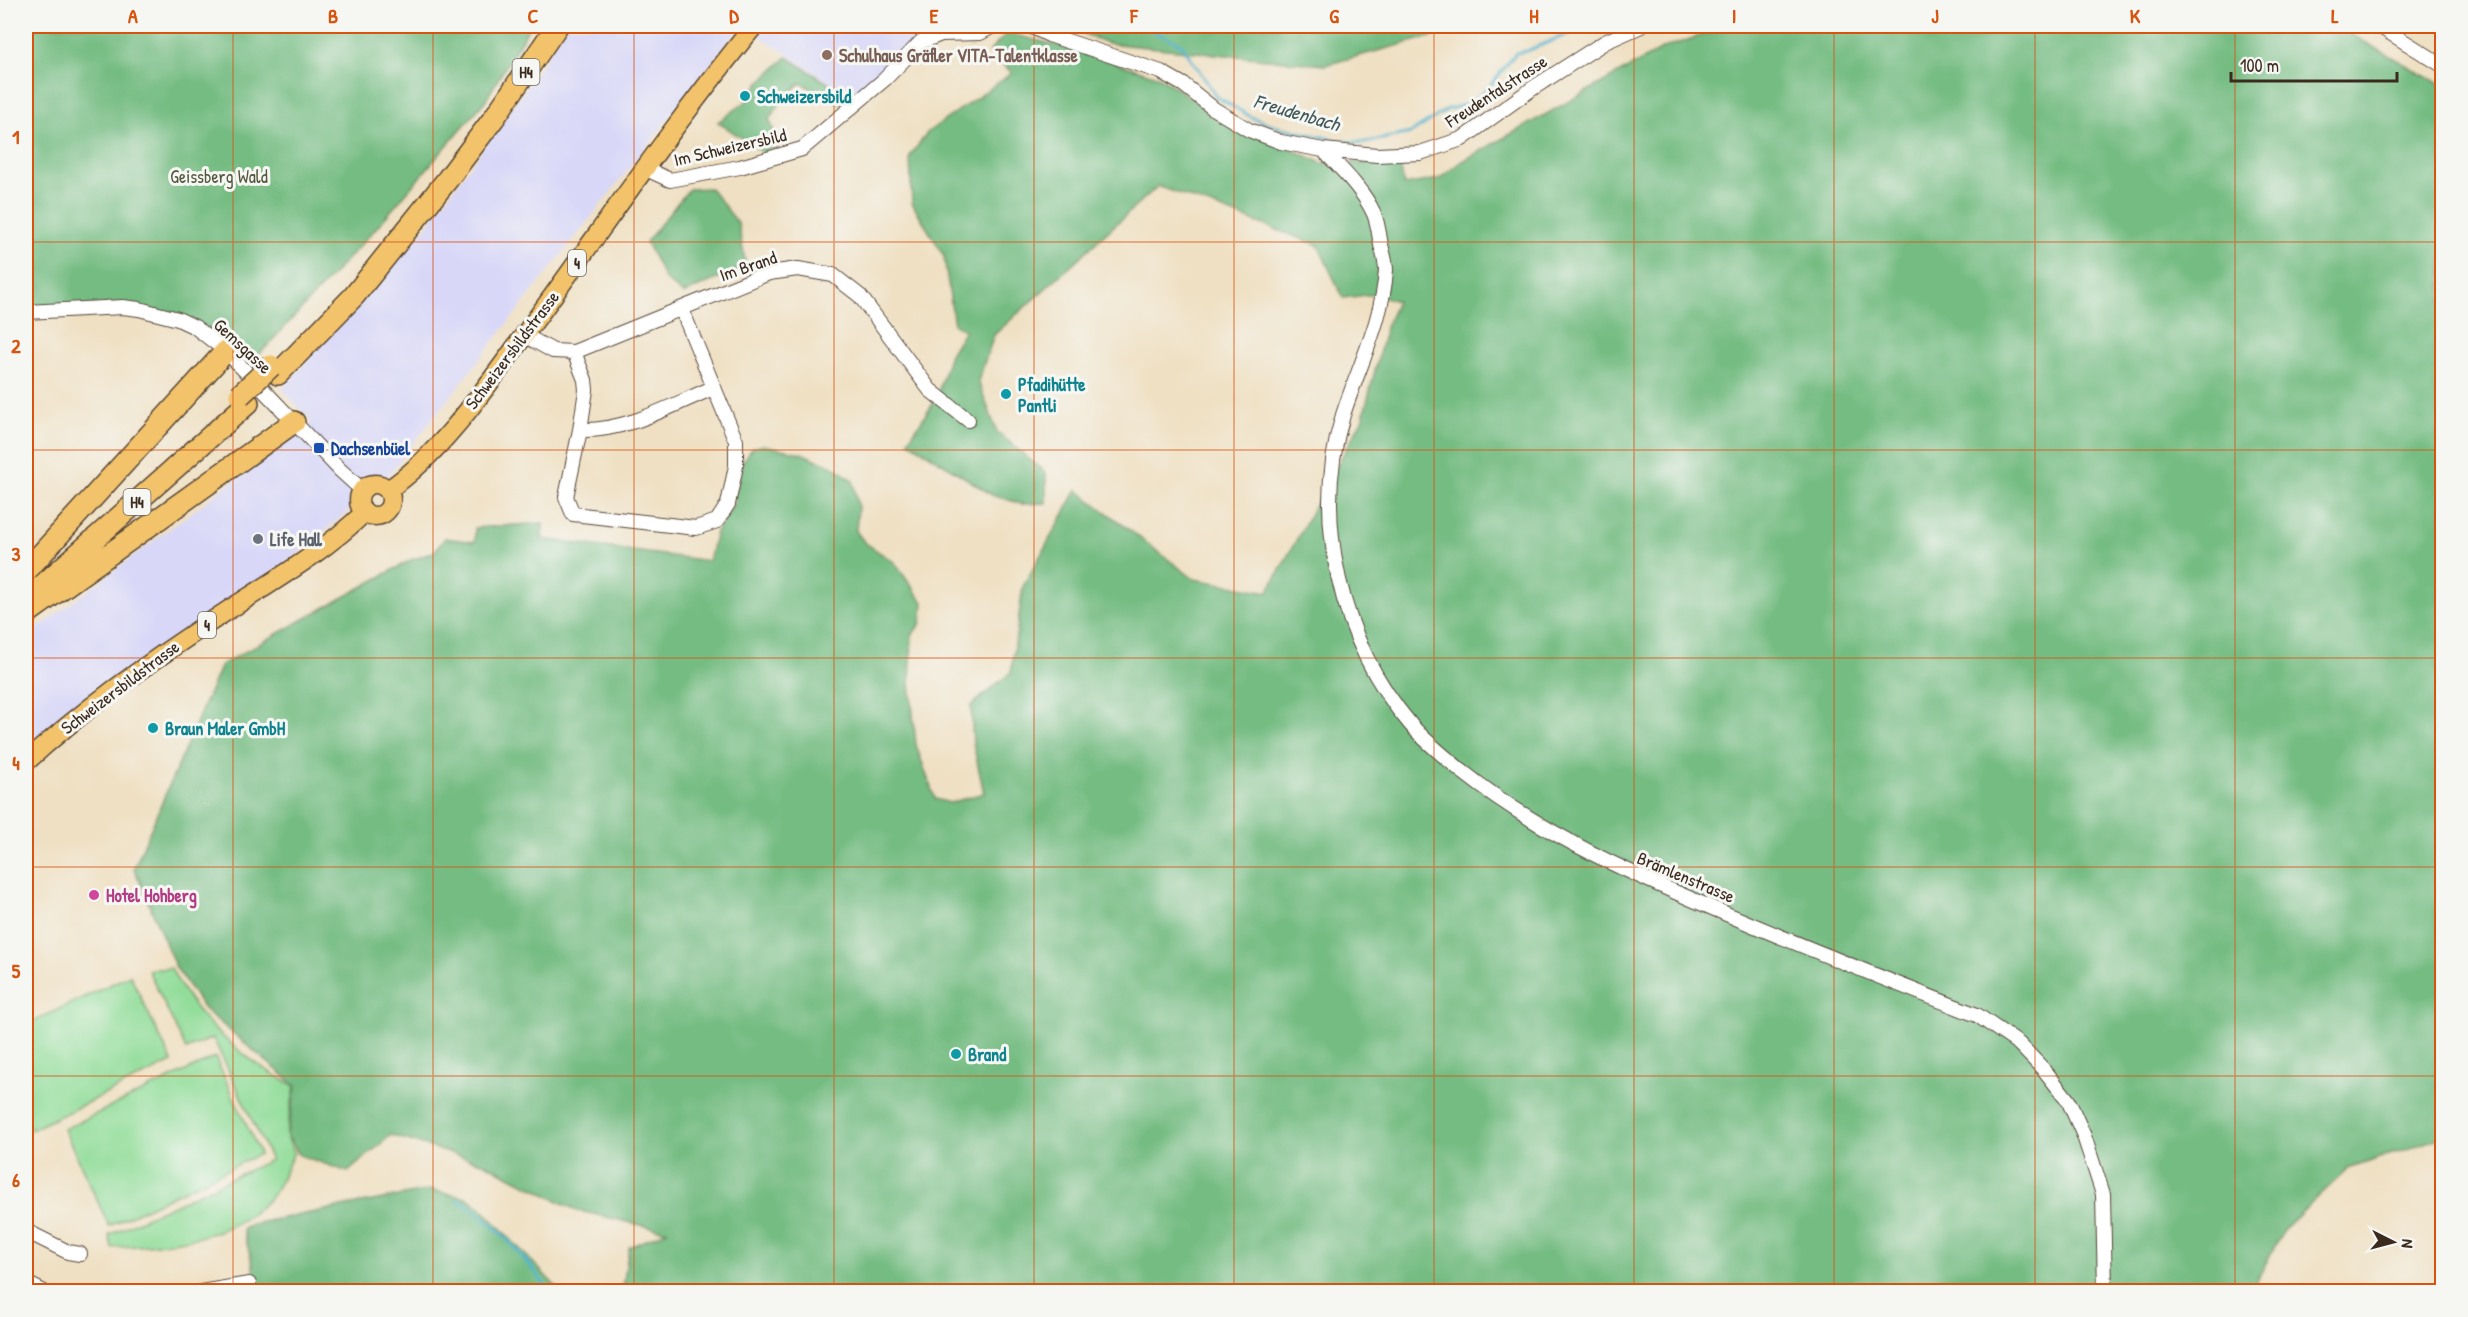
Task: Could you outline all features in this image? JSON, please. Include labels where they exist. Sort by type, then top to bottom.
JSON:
[{"type":"highway","name":"H4","points":[[26,600],[354,296],[473,146],[557,26]]},
{"type":"highway","points":[[26,571],[226,351]]},
{"type":"highway","name":"H4","points":[[26,586],[244,399]]},
{"type":"highway","points":[[26,614],[294,422]]},
{"type":"main road","name":"Schweizersbildstrasse","points":[[388,490],[402,480],[433,450],[496,374],[754,26]]},
{"type":"main road","points":[[365,512],[359,504],[362,490],[375,484],[388,490]]},
{"type":"main road","name":"4","points":[[365,512],[373,516],[385,512],[391,502],[388,490]]},
{"type":"main road","name":"Schweizersbildstrasse","points":[[26,762],[66,726],[132,675],[275,581],[340,535],[365,512]]},
{"type":"street","name":"Im Schweizersbild","points":[[646,169],[670,180],[740,167],[802,149],[885,79],[921,42],[941,34],[980,33],[993,26]]},
{"type":"street","name":"Freudentalstrasse","points":[[1030,26],[1048,35],[1161,72],[1185,85],[1214,109],[1249,130],[1281,142],[1323,150],[1377,154],[1420,153],[1462,139],[1533,88],[1605,42],[1641,26]]},
{"type":"street","points":[[2379,26],[2442,65]]},
{"type":"street","name":"Brämlenstrasse","points":[[1323,150],[1352,179],[1375,214],[1386,267],[1376,321],[1342,418],[1331,473],[1330,522],[1337,573],[1353,625],[1377,678],[1410,724],[1439,753],[1531,821],[1633,875],[1977,1016],[2019,1044],[2068,1100],[2090,1153],[2103,1194],[2105,1292]]},
{"type":"street","name":"Im Brand","points":[[574,352],[769,273],[798,269],[833,275],[860,296],[930,390],[968,420]]},
{"type":"street","name":"Gemsgasse","points":[[26,312],[139,309],[178,319],[195,327],[226,351],[339,470],[362,490]]},
{"type":"street","points":[[524,335],[553,351],[574,352],[585,380],[586,390],[580,430],[566,497],[573,514],[696,528],[717,521],[728,504],[736,466],[736,441],[682,310]]},
{"type":"street","points":[[26,312],[26,326]]},
{"type":"street","points":[[580,430],[600,431],[631,422],[713,388]]},
{"type":"street","points":[[26,1231],[68,1252],[80,1254]]},
{"type":"street","points":[[26,1283],[44,1292]]},
{"type":"street","points":[[201,1292],[249,1284]]},
{"type":"shaded area","name":"Schweizersbild","points":[[567,26],[741,26],[384,481],[289,561],[121,673],[62,717],[26,751],[26,637],[312,422],[282,389],[422,233],[516,103]]},
{"type":"shaded area","name":"Schweizersbild","points":[[745,26],[984,26],[915,39],[854,99]]},
{"type":"green space","name":"Geissberg Wald","points":[[26,26],[530,26],[485,101],[377,227],[255,359],[226,351],[157,313],[26,312]]},
{"type":"green space","points":[[1064,26],[1471,26],[1325,65],[1107,43]]},
{"type":"green space","points":[[1729,26],[2336,26],[2442,85],[2442,1137],[2348,1169],[2284,1229],[2251,1291],[627,1291],[623,1287],[629,1247],[667,1231],[576,1210],[486,1164],[391,1135],[348,1172],[299,1155],[287,1135],[296,1086],[204,1009],[175,966],[134,868],[221,665],[411,560],[434,552],[445,538],[475,542],[475,528],[543,523],[542,539],[709,561],[716,532],[733,505],[742,462],[753,448],[763,445],[801,453],[836,468],[853,481],[858,506],[856,531],[864,542],[894,562],[923,602],[921,623],[912,635],[910,683],[916,745],[935,799],[950,803],[984,793],[973,743],[971,706],[1011,672],[1023,587],[1077,490],[1194,579],[1268,592],[1363,418],[1386,327],[1397,301],[1374,294],[1343,298],[1318,245],[1158,186],[994,335],[978,381],[997,432],[1046,473],[1046,503],[1022,504],[992,495],[908,441],[936,399],[950,354],[965,330],[954,325],[944,256],[912,203],[910,156],[928,132],[1012,73],[990,51],[1007,33],[1072,49],[1160,77],[1214,114],[1322,163],[1389,163],[1401,169],[1404,185],[1439,179],[1459,163],[1664,48]]},
{"type":"green space","points":[[787,57],[848,96],[842,105],[801,83],[786,95],[769,119],[780,145],[764,153],[718,122],[747,101],[759,83]]},
{"type":"green space","points":[[710,188],[738,223],[746,266],[683,294],[665,279],[646,242],[689,189]]},
{"type":"green space","points":[[171,968],[194,1005],[223,1037],[258,1064],[295,1086],[286,1134],[294,1153],[279,1185],[267,1201],[251,1215],[233,1225],[214,1233],[174,1242],[112,1248],[109,1235],[271,1160],[213,1038],[186,1049],[148,970]]},
{"type":"green space","points":[[130,975],[172,1062],[31,1130],[26,1119],[26,1025]]},
{"type":"green space","points":[[215,1057],[260,1154],[109,1226],[64,1129]]},
{"type":"green space","points":[[430,1190],[467,1198],[481,1208],[560,1291],[260,1291],[243,1229],[252,1224]]},
{"type":"waterway","name":"Freudenbach","points":[[1111,26],[1139,26]]},
{"type":"waterway","name":"Freudenbach","points":[[1144,26],[1182,45],[1217,97],[1253,118],[1282,128],[1344,142],[1367,142],[1411,133],[1448,109],[1470,104],[1489,87],[1516,53],[1527,51],[1587,26]]},
{"type":"waterway","points":[[458,1200],[497,1229],[531,1266],[550,1292]]},
{"type":"place","name":"Schulhaus Gräfler VITA-Talentklasse","points":[[827,55]]},
{"type":"place","name":"Schweizersbild","points":[[745,96]]},
{"type":"place","name":"Pfadihütte Pantli","points":[[1006,394]]},
{"type":"place","name":"Dachsenbüel","points":[[319,448]]},
{"type":"place","name":"Life Hall","points":[[258,539]]},
{"type":"place","name":"Braun Maler GmbH","points":[[153,728]]},
{"type":"place","name":"Hotel Hohberg","points":[[94,895]]},
{"type":"place","name":"Brand","points":[[956,1054]]}]
